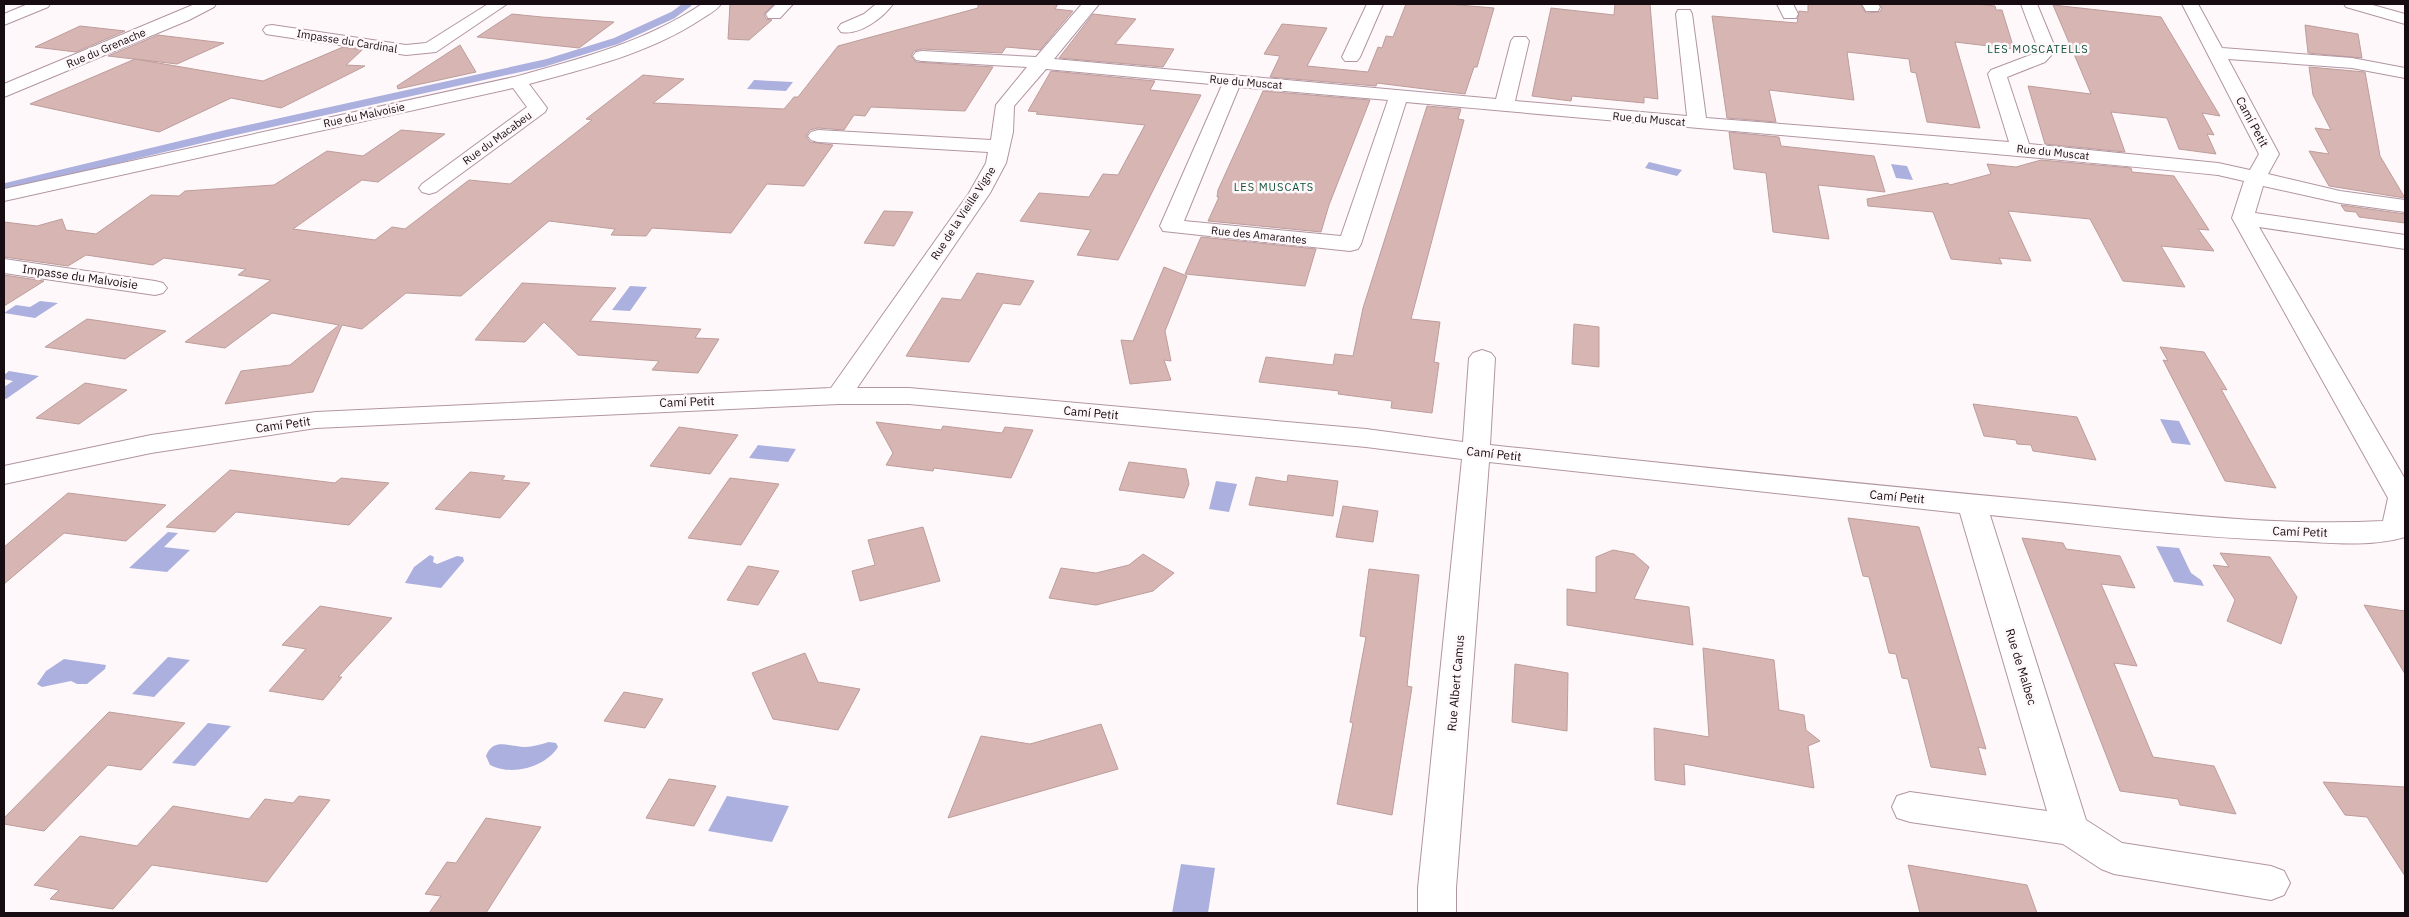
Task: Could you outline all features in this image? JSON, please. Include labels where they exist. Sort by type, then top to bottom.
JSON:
[{"type":"street","points":[[4,20],[42,4]]},
{"type":"street","name":"Rue du Grenache","points":[[4,91],[208,4]]},
{"type":"street","name":"Impasse du Cardinal","points":[[272,30],[406,50],[430,48],[499,4]]},
{"type":"street","name":"Rue du Malvoisie","points":[[4,195],[517,82],[601,59],[643,43],[691,20],[713,4]]},
{"type":"street","points":[[847,28],[870,18],[885,4]]},
{"type":"street","name":"Rue de la Vieille Vigne","points":[[839,396],[979,193],[996,163],[1005,105],[1043,63],[1091,4]]},
{"type":"street","points":[[1351,57],[1375,4]]},
{"type":"street","points":[[2021,148],[1999,85],[1998,74],[2039,58],[2047,50],[2029,4]]},
{"type":"street","name":"Camí Petit","points":[[4,475],[151,444],[316,420],[839,396],[909,396],[1366,438],[1476,452],[1972,504],[2254,530],[2344,533],[2396,530],[2402,498],[2243,218],[2255,179],[2269,154],[2190,4]]},
{"type":"street","points":[[2352,4],[2405,19]]},
{"type":"street","points":[[1684,14],[1696,123]]},
{"type":"street","points":[[1504,106],[1520,41]]},
{"type":"street","points":[[2216,53],[2352,63],[2405,73]]},
{"type":"street","name":"Rue du Muscat","points":[[922,56],[1043,63],[1696,123],[2021,148],[2218,169],[2340,197],[2405,206]]},
{"type":"street","name":"Rue des Amarantes","points":[[1233,80],[1171,226],[1350,244],[1399,96]]},
{"type":"street","name":"Rue du Macabeu","points":[[429,188],[538,108],[517,82]]},
{"type":"street","points":[[818,136],[1000,147]]},
{"type":"street","points":[[2243,218],[2405,242]]},
{"type":"street","name":"Impasse du Malvoisie","points":[[4,266],[155,288]]},
{"type":"street","name":"Rue Albert Camus","points":[[1437,913],[1437,888],[1476,452],[1482,358]]},
{"type":"street","name":"Rue de Malbec","points":[[1972,504],[2071,830]]},
{"type":"street","points":[[1910,807],[2071,830],[2114,858],[2272,883]]},
{"type":"water","points":[[754,80],[793,82],[786,91],[747,89]]},
{"type":"water","points":[[1649,162],[1682,170],[1677,176],[1645,168]]},
{"type":"water","points":[[1891,164],[1907,166],[1913,180],[1896,178]]},
{"type":"water","points":[[630,286],[647,287],[630,311],[612,310]]},
{"type":"water","points":[[40,301],[58,303],[35,318],[4,313],[16,305],[30,307]]},
{"type":"water","points":[[9,371],[39,376],[6,399],[4,398],[4,387],[13,381],[4,379],[4,375]]},
{"type":"water","points":[[2160,419],[2179,421],[2191,445],[2172,443]]},
{"type":"water","points":[[758,445],[796,449],[788,462],[749,458]]},
{"type":"water","points":[[1216,481],[1237,484],[1229,512],[1209,509]]},
{"type":"water","points":[[168,532],[178,533],[164,547],[190,550],[167,572],[129,568]]},
{"type":"water","points":[[2156,546],[2179,548],[2191,573],[2201,580],[2204,586],[2174,582]]},
{"type":"water","points":[[430,555],[434,557],[433,562],[437,564],[457,556],[463,557],[464,561],[441,588],[405,583],[414,567]]},
{"type":"water","points":[[168,657],[190,660],[154,697],[132,694]]},
{"type":"water","points":[[64,659],[106,665],[105,669],[87,684],[77,684],[71,681],[42,687],[37,684],[46,671]]},
{"type":"water","points":[[208,723],[231,726],[195,766],[172,763]]},
{"type":"water","points":[[549,742],[556,743],[558,747],[545,760],[527,768],[507,770],[498,768],[490,765],[486,756],[489,750],[497,745],[528,747]]},
{"type":"water","points":[[727,796],[789,806],[772,842],[708,831]]},
{"type":"water","points":[[1181,864],[1215,868],[1208,913],[1172,913]]},
{"type":"building","points":[[730,4],[774,4],[764,14],[766,19],[772,20],[749,40],[728,39]]},
{"type":"building","points":[[978,4],[1058,4],[1055,9],[1073,11],[1040,50],[1006,47],[1002,53],[922,49],[914,51],[911,56],[916,62],[993,67],[965,111],[871,107],[865,116],[854,115],[844,130],[818,128],[810,130],[806,136],[810,142],[833,145],[804,186],[767,184],[731,233],[652,228],[646,236],[611,235],[615,229],[549,221],[461,296],[406,293],[362,329],[342,325],[313,392],[225,404],[241,371],[290,365],[339,325],[272,313],[225,348],[185,342],[271,280],[238,275],[246,269],[164,258],[153,265],[86,255],[68,266],[4,257],[4,222],[37,226],[62,219],[66,230],[96,234],[151,195],[179,196],[185,191],[274,185],[327,151],[363,156],[401,130],[445,134],[378,182],[362,180],[293,229],[375,240],[392,227],[405,229],[469,180],[510,184],[592,120],[586,119],[643,75],[684,79],[653,103],[784,109],[794,97],[798,97],[838,46],[978,8]]},
{"type":"building","points":[[1406,4],[1447,4],[1494,8],[1477,67],[1474,67],[1465,94],[1377,83],[1376,86],[1270,77],[1280,56],[1264,54],[1282,24],[1327,28],[1307,66],[1368,72],[1378,47],[1382,48],[1386,36],[1393,37]]},
{"type":"building","points":[[1615,4],[1650,4],[1658,99],[1644,97],[1644,103],[1572,96],[1571,101],[1532,96],[1551,8],[1614,15]]},
{"type":"building","points":[[1808,4],[1860,4],[1866,13],[1880,12],[1882,8],[1880,4],[1975,4],[1995,6],[1996,10],[2002,10],[2014,49],[1955,42],[1980,128],[1927,122],[1916,73],[1911,72],[1909,59],[1847,52],[1854,100],[1769,90],[1776,122],[1727,118],[1712,16],[1797,23],[1799,11],[1808,12]]},
{"type":"building","points":[[2053,5],[2161,17],[2220,116],[2202,113],[2214,135],[2207,134],[2216,154],[2179,149],[2167,118],[2111,112],[2125,152],[2045,144],[2028,86],[2091,94]]},
{"type":"building","points":[[512,14],[614,22],[579,48],[477,37]]},
{"type":"building","points":[[1093,14],[1136,19],[1115,44],[1174,49],[1163,67],[1059,58]]},
{"type":"building","points":[[2305,25],[2358,34],[2362,58],[2308,53]]},
{"type":"building","points":[[80,26],[125,31],[76,52],[35,47]]},
{"type":"building","points":[[158,35],[224,43],[177,64],[108,56]]},
{"type":"building","points":[[460,45],[476,72],[398,89],[397,86]]},
{"type":"building","points":[[343,47],[362,50],[346,65],[365,66],[281,108],[231,98],[159,132],[30,104],[135,59],[263,81]]},
{"type":"building","points":[[2309,67],[2365,72],[2380,156],[2405,198],[2329,186],[2309,151],[2329,154],[2315,128],[2331,130],[2313,95]]},
{"type":"building","points":[[1051,71],[1155,81],[1150,90],[1201,95],[1118,260],[1077,255],[1091,230],[1020,221],[1039,193],[1089,197],[1103,174],[1118,175],[1145,125],[1036,114],[1038,112],[1028,111]]},
{"type":"building","points":[[1263,91],[1370,100],[1329,205],[1321,232],[1208,221],[1219,197],[1217,197],[1218,190]]},
{"type":"building","points":[[1427,106],[1461,109],[1458,119],[1464,120],[1411,319],[1440,322],[1434,362],[1439,363],[1432,413],[1391,408],[1392,401],[1338,394],[1339,391],[1259,382],[1266,357],[1333,365],[1335,354],[1353,356],[1363,308]]},
{"type":"building","points":[[1729,132],[1779,137],[1781,146],[1874,156],[1885,192],[1818,185],[1829,239],[1773,232],[1766,173],[1734,169]]},
{"type":"building","points":[[2041,160],[2131,168],[2132,172],[2174,176],[2209,230],[2198,229],[2214,251],[2161,246],[2185,287],[2123,281],[2090,219],[2008,211],[2031,261],[1999,258],[2002,264],[1951,259],[1933,212],[1868,206],[1867,199],[1948,183],[1950,185],[1991,174],[1987,164],[2016,167]]},
{"type":"building","points":[[2341,205],[2405,214],[2405,223],[2359,217],[2356,212],[2345,211]]},
{"type":"building","points":[[884,211],[913,212],[894,246],[864,243]]},
{"type":"building","points":[[1201,237],[1316,249],[1305,286],[1185,274]]},
{"type":"building","points":[[1164,267],[1187,276],[1165,331],[1171,361],[1164,360],[1171,380],[1130,384],[1121,340],[1133,341]]},
{"type":"building","points":[[977,273],[1034,281],[1020,305],[1003,303],[969,362],[906,356],[942,298],[961,300]]},
{"type":"building","points":[[4,275],[44,281],[4,306]]},
{"type":"building","points":[[522,283],[616,288],[590,321],[701,329],[695,338],[719,339],[698,373],[652,370],[659,361],[578,355],[544,322],[525,342],[475,340]]},
{"type":"building","points":[[87,319],[166,331],[125,359],[45,347]]},
{"type":"building","points":[[1574,324],[1599,327],[1599,367],[1572,364]]},
{"type":"building","points":[[2160,347],[2204,352],[2227,390],[2221,389],[2276,488],[2225,481],[2163,360],[2168,361]]},
{"type":"building","points":[[85,383],[127,390],[79,424],[36,418]]},
{"type":"building","points":[[1973,404],[2077,417],[2096,460],[2033,451],[2031,445],[2017,444],[2016,440],[1984,436]]},
{"type":"building","points":[[876,422],[941,430],[943,426],[1002,433],[1005,427],[1033,430],[1011,478],[934,468],[933,471],[886,465],[893,453]]},
{"type":"building","points":[[679,427],[738,435],[710,474],[650,466]]},
{"type":"building","points":[[1129,462],[1186,469],[1189,484],[1184,498],[1119,490]]},
{"type":"building","points":[[230,470],[335,483],[341,478],[389,483],[349,525],[236,512],[215,532],[166,527]]},
{"type":"building","points":[[470,472],[505,476],[502,480],[530,483],[500,518],[435,509]]},
{"type":"building","points":[[1288,475],[1338,481],[1333,516],[1249,505],[1256,477],[1287,482]]},
{"type":"building","points":[[730,478],[779,484],[741,545],[688,538]]},
{"type":"building","points":[[68,493],[166,505],[126,541],[64,533],[4,584],[4,547]]},
{"type":"building","points":[[1343,506],[1378,511],[1373,542],[1336,537]]},
{"type":"building","points":[[1848,518],[1919,527],[1986,749],[1978,747],[1986,775],[1931,767],[1908,679],[1902,678],[1896,654],[1889,653],[1869,577],[1863,576]]},
{"type":"building","points":[[923,527],[940,581],[860,601],[852,571],[875,565],[868,540]]},
{"type":"building","points":[[2022,538],[2063,543],[2066,549],[2120,556],[2135,588],[2101,584],[2137,666],[2114,663],[2153,757],[2214,766],[2236,814],[2180,805],[2178,799],[2120,791]]},
{"type":"building","points":[[1613,550],[1634,554],[1649,567],[1634,599],[1689,607],[1693,645],[1567,625],[1567,589],[1596,593],[1596,557]]},
{"type":"building","points":[[2220,553],[2270,557],[2297,597],[2281,644],[2227,621],[2235,600],[2213,565],[2229,567]]},
{"type":"building","points":[[1143,554],[1174,573],[1153,591],[1096,605],[1049,598],[1061,568],[1096,573],[1129,565]]},
{"type":"building","points":[[748,566],[779,571],[758,605],[727,600]]},
{"type":"building","points":[[1369,569],[1419,575],[1407,686],[1412,687],[1392,815],[1337,804],[1353,723],[1350,722],[1366,637],[1360,636]]},
{"type":"building","points":[[2364,605],[2405,611],[2405,674]]},
{"type":"building","points":[[320,606],[392,618],[338,677],[342,677],[323,700],[269,691],[306,649],[282,645]]},
{"type":"building","points":[[1703,648],[1774,660],[1779,710],[1804,715],[1806,730],[1820,741],[1808,746],[1814,788],[1684,764],[1685,785],[1655,780],[1654,728],[1709,737]]},
{"type":"building","points":[[805,653],[818,682],[860,689],[838,730],[773,719],[752,673]]},
{"type":"building","points":[[1515,664],[1568,673],[1567,731],[1512,722]]},
{"type":"building","points":[[624,692],[663,699],[645,728],[604,721]]},
{"type":"building","points":[[109,712],[185,723],[141,770],[108,765],[44,831],[4,824],[4,818]]},
{"type":"building","points":[[1101,724],[1118,769],[948,818],[981,736],[1030,744]]},
{"type":"building","points":[[669,779],[716,786],[694,826],[646,818]]},
{"type":"building","points":[[2323,782],[2405,787],[2405,876],[2367,817],[2345,815]]},
{"type":"building","points":[[299,796],[330,800],[267,882],[152,865],[113,909],[50,899],[59,890],[34,885],[80,836],[137,846],[173,806],[249,819],[265,799],[293,803]]},
{"type":"building","points":[[486,818],[541,827],[486,913],[429,913],[441,896],[425,894],[447,862],[456,863]]},
{"type":"building","points":[[1908,865],[2027,885],[2037,913],[1920,913]]},
{"type":"waterway","points":[[4,187],[224,134],[545,63],[616,41],[673,15],[688,4]]},
{"type":"district","name":"LES MOSCATELLS","points":[[2038,49]]},
{"type":"district","name":"LES MUSCATS","points":[[1274,187]]}]
